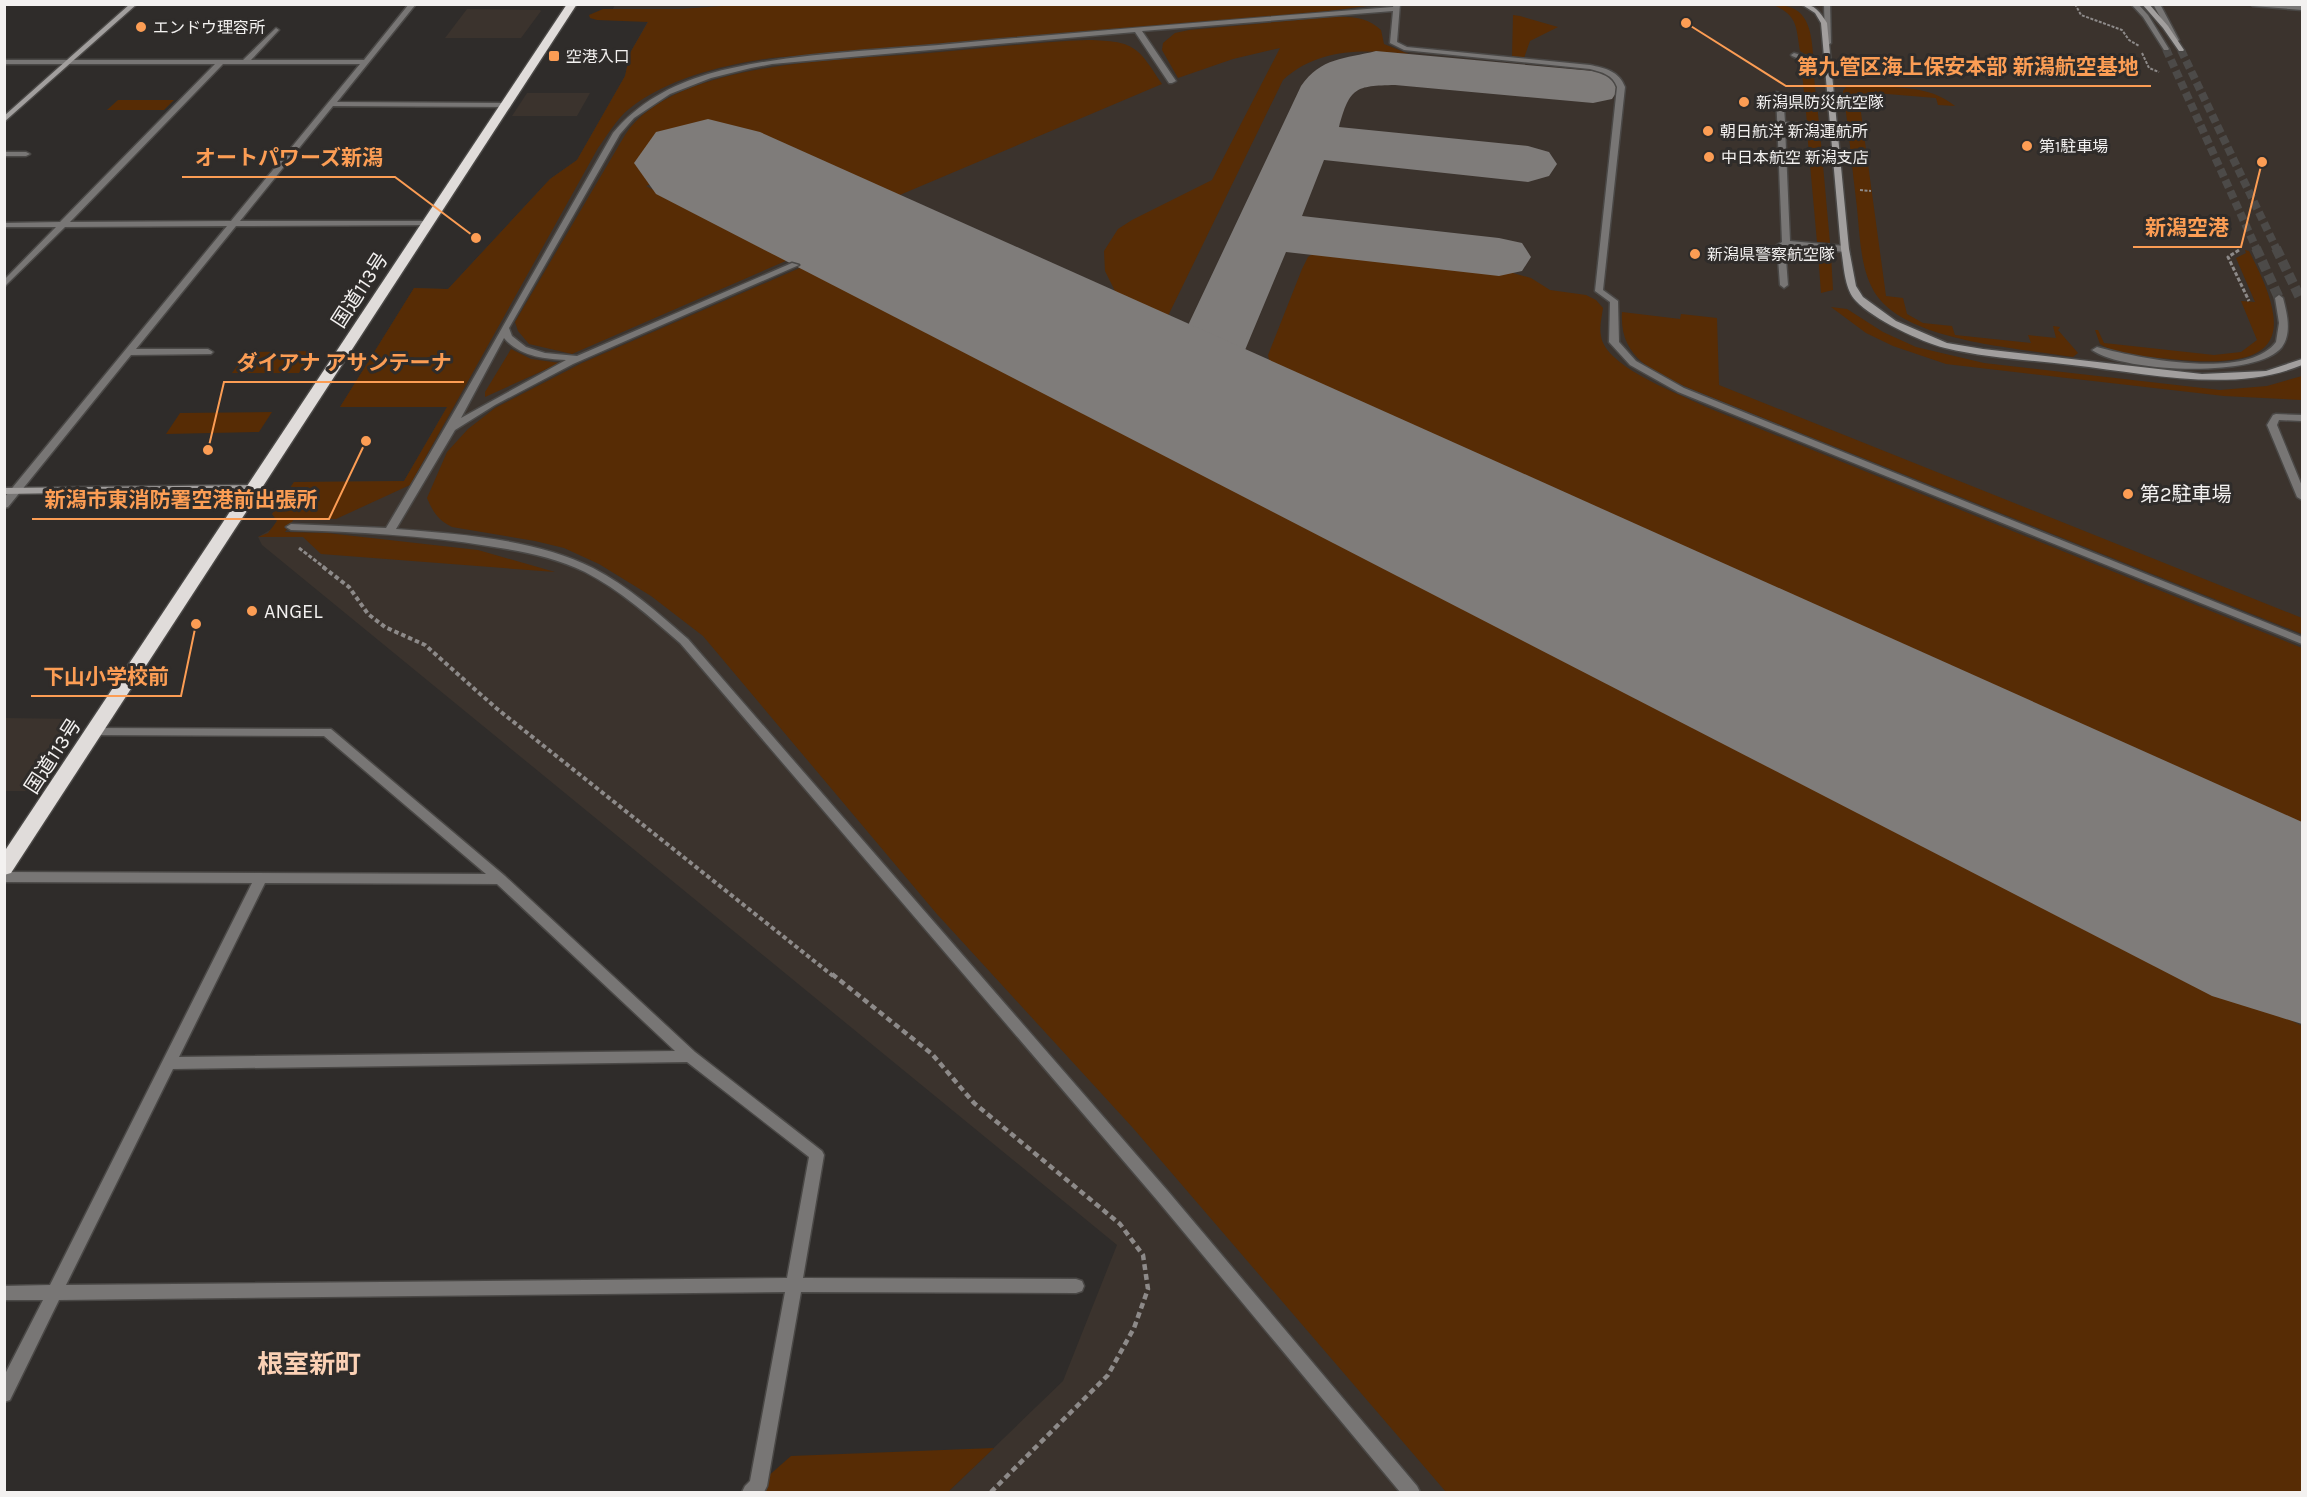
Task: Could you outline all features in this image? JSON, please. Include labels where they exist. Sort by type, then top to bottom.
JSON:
[{"type":"highway","name":"国道113号","points":[[4,868],[572,4]]},
{"type":"street","points":[[4,120],[134,4]]},
{"type":"street","points":[[4,505],[10,491],[129,352],[413,4]]},
{"type":"street","points":[[1804,4],[1817,12],[1824,23],[1845,249],[1852,286],[1859,299],[1893,323],[1946,345],[1983,352],[2202,377],[2237,377],[2268,373],[2302,362]]},
{"type":"street","points":[[1827,4],[1828,53]]},
{"type":"street","points":[[2134,4],[2146,16],[2166,49]]},
{"type":"street","points":[[2145,4],[2166,27],[2181,50],[2161,9],[2156,4]]},
{"type":"street","points":[[2253,4],[2302,8]]},
{"type":"street","points":[[390,531],[451,428],[505,328],[617,134],[629,117],[649,103],[707,77],[772,62],[1397,7],[1393,42],[1406,49],[1590,67],[1612,74],[1620,80],[1599,291],[1614,301],[1614,342],[1633,363],[1681,390],[2302,641]]},
{"type":"street","points":[[1137,29],[1172,81]]},
{"type":"street","points":[[244,63],[276,30]]},
{"type":"street","points":[[1794,56],[1816,63],[1829,64]]},
{"type":"street","points":[[4,63],[364,62]]},
{"type":"street","points":[[4,285],[220,63]]},
{"type":"street","points":[[1779,94],[1786,243]]},
{"type":"street","points":[[332,104],[506,105]]},
{"type":"street","points":[[1780,124],[1835,129]]},
{"type":"street","points":[[4,154],[26,154]]},
{"type":"street","points":[[4,225],[429,223]]},
{"type":"street","points":[[1784,285],[1781,245],[1786,243],[1845,249]]},
{"type":"street","points":[[451,428],[492,403],[579,358],[795,264]]},
{"type":"street","points":[[2097,350],[2112,356],[2201,367],[2244,364],[2267,356],[2281,342],[2283,321],[2279,298]]},
{"type":"street","points":[[505,328],[507,337],[521,348],[544,355],[579,358]]},
{"type":"street","points":[[129,352],[208,352]]},
{"type":"street","points":[[2302,418],[2280,416],[2276,417],[2272,425],[2302,497]]},
{"type":"street","points":[[10,491],[255,488]]},
{"type":"street","points":[[291,527],[425,534],[527,549],[573,563],[651,612],[684,641],[1162,1195],[1411,1492]]},
{"type":"street","points":[[94,732],[327,732],[500,879],[690,1056],[817,1155],[758,1486],[751,1492]]},
{"type":"street","points":[[4,878],[500,879]]},
{"type":"street","points":[[4,1394],[261,878]]},
{"type":"street","points":[[170,1063],[690,1056]]},
{"type":"street","points":[[4,1293],[794,1285],[1076,1286]]},
{"type":"path","points":[[2075,4],[2081,15],[2122,30],[2129,40],[2138,45],[2149,68],[2159,72]]},
{"type":"path","points":[[2202,4],[2213,5]]},
{"type":"path","points":[[2239,250],[2228,257],[2249,301]]},
{"type":"path","points":[[291,527],[287,538],[349,587],[368,614],[385,627],[425,645],[496,708],[932,1054],[974,1103],[1120,1224],[1143,1255],[1148,1289],[1134,1328],[1108,1375],[991,1492]]},
{"type":"shaded area","points":[[751,4],[1374,5],[1321,12],[771,58],[697,74],[661,89],[644,98],[625,113],[598,148],[410,485],[336,519],[294,519],[285,532],[327,533],[478,550],[555,572],[321,554],[303,537],[258,537],[268,533],[277,521],[272,514],[294,482],[404,481],[447,407],[340,407],[414,288],[448,289],[550,179],[577,160],[625,76],[630,53],[648,22],[597,20],[590,18],[589,15],[603,9],[680,9]]},
{"type":"shaded area","points":[[615,5],[2302,5],[2302,1492],[948,1492],[1063,1381],[1117,1245],[262,545],[258,537],[273,528],[277,520],[272,514],[294,482],[404,481],[447,407],[340,407],[414,288],[448,289],[550,179],[577,160],[625,76],[630,53],[648,21],[607,20]]},
{"type":"shaded area","points":[[1773,5],[1793,8],[1805,19],[1811,34],[1813,54],[1800,51],[1794,23],[1787,13]]},
{"type":"shaded area","points":[[467,9],[541,11],[521,38],[445,38]]},
{"type":"shaded area","points":[[1513,15],[1558,27],[1530,41],[1524,58],[1512,57]]},
{"type":"shaded area","points":[[1351,17],[1370,22],[1381,30],[1384,44],[1409,54],[1359,52],[1327,56],[1297,69],[1283,80],[1166,320],[1128,302],[1116,293],[1105,271],[1104,251],[1118,229],[1212,180],[1280,48],[1233,59],[1178,78],[1162,50],[1163,43],[1175,33],[1189,30]]},
{"type":"shaded area","points":[[1088,40],[1116,42],[1134,48],[1162,84],[895,197],[766,138],[646,186],[788,260],[572,354],[529,344],[518,331],[515,322],[625,135],[649,110],[682,92],[721,78],[765,68],[810,62]]},
{"type":"shaded area","points":[[1843,55],[1870,57],[1873,75],[1850,67]]},
{"type":"shaded area","points":[[1801,63],[1813,68],[1819,123],[1807,122]]},
{"type":"shaded area","points":[[1847,86],[1922,90],[1945,99],[1955,106],[1938,105],[1936,98],[1875,93],[1876,99],[1859,98],[1886,296],[1903,298],[1907,314],[1923,323],[1952,326],[1955,335],[2031,343],[2028,335],[2056,338],[2053,326],[2060,327],[2058,330],[2078,353],[2073,357],[1996,346],[1940,333],[1914,324],[1893,311],[1877,296],[1867,276],[1862,254],[1843,91]]},
{"type":"shaded area","points":[[527,93],[590,93],[577,116],[512,116]]},
{"type":"shaded area","points":[[118,100],[174,100],[164,110],[107,110]]},
{"type":"shaded area","points":[[1807,131],[1820,132],[1830,243],[1817,242]]},
{"type":"shaded area","points":[[2245,250],[2249,251],[2272,305],[2274,325],[2270,341],[2259,352],[2240,358],[2214,361],[2180,360],[2118,352],[2100,344],[2095,330],[2098,330],[2104,343],[2214,355],[2241,352],[2257,340],[2241,301],[2255,302],[2236,258],[2246,253]]},
{"type":"shaded area","points":[[1314,253],[1509,272],[1531,278],[1550,290],[1586,295],[1596,300],[1603,308],[1600,333],[1606,347],[1615,358],[1629,369],[1662,387],[1706,407],[2302,648],[2302,842],[1279,370],[1270,363],[1268,355],[1302,269],[1308,257]]},
{"type":"shaded area","points":[[1818,253],[1831,255],[1833,290],[1821,293]]},
{"type":"shaded area","points":[[802,267],[2302,1026],[2302,1492],[1446,1492],[1133,1128],[936,913],[703,636],[651,596],[599,564],[564,548],[452,527],[436,515],[431,507],[427,498],[447,452],[468,429],[495,408],[582,363]]},
{"type":"shaded area","points":[[1831,307],[1847,309],[1883,332],[1916,347],[1984,363],[2220,390],[2267,386],[2302,376],[2302,400],[2224,396],[1946,364],[1893,346],[1866,333]]},
{"type":"shaded area","points":[[1622,312],[1680,319],[1681,314],[1717,318],[1719,385],[2302,618],[2302,634],[1673,381],[1650,368],[1632,351],[1622,327]]},
{"type":"shaded area","points":[[511,349],[531,359],[560,363],[485,397],[485,392]]},
{"type":"shaded area","points":[[313,351],[299,373],[232,373],[247,352]]},
{"type":"shaded area","points":[[272,412],[259,432],[166,434],[180,413]]},
{"type":"shaded area","points":[[5,718],[77,719],[29,791],[5,791]]},
{"type":"shaded area","points":[[994,1448],[948,1492],[750,1492],[791,1456]]},
{"type":"taxiway","points":[[1376,67],[1593,87]]},
{"type":"taxiway","points":[[1310,126],[1328,86],[1335,80],[1359,70],[1394,69]]},
{"type":"taxiway","points":[[1271,214],[1310,126]]},
{"type":"taxiway","points":[[1310,126],[1310,135],[1326,143],[1528,164]]},
{"type":"taxiway","points":[[1262,431],[1206,394],[1201,386],[1200,374],[1271,214]]},
{"type":"taxiway","points":[[1271,214],[1276,228],[1290,234],[1499,257]]},
{"type":"runway","points":[[708,163],[2302,929]]},
{"type":"tunnel","points":[[2166,49],[2257,250]]},
{"type":"tunnel","points":[[2181,50],[2277,250]]},
{"type":"tunnel","points":[[2256,248],[2279,298]]},
{"type":"tunnel","points":[[2276,248],[2301,300]]},
{"type":"place","name":"第九管区海上保安本部 新潟航空基地","points":[[1686,23]]},
{"type":"place","name":"エンドウ理容所","points":[[141,27]]},
{"type":"place","name":"空港入口","points":[[554,56]]},
{"type":"place","name":"新潟県防災航空隊","points":[[1744,102]]},
{"type":"place","name":"朝日航洋 新潟運航所","points":[[1708,131]]},
{"type":"place","name":"第1駐車場","points":[[2027,146]]},
{"type":"place","name":"中日本航空 新潟支店","points":[[1709,157]]},
{"type":"place","name":"新潟空港","points":[[2262,162]]},
{"type":"place","name":"オートパワーズ新潟","points":[[476,238]]},
{"type":"place","name":"新潟県警察航空隊","points":[[1695,254]]},
{"type":"place","name":"新潟市東消防署空港前出張所","points":[[366,441]]},
{"type":"place","name":"ダイアナ アサンテーナ","points":[[208,450]]},
{"type":"place","name":"第2駐車場","points":[[2128,494]]},
{"type":"place","name":"ANGEL","points":[[252,611]]},
{"type":"place","name":"下山小学校前","points":[[196,624]]},
{"type":"district","name":"根室新町","points":[[309,1364]]}]
